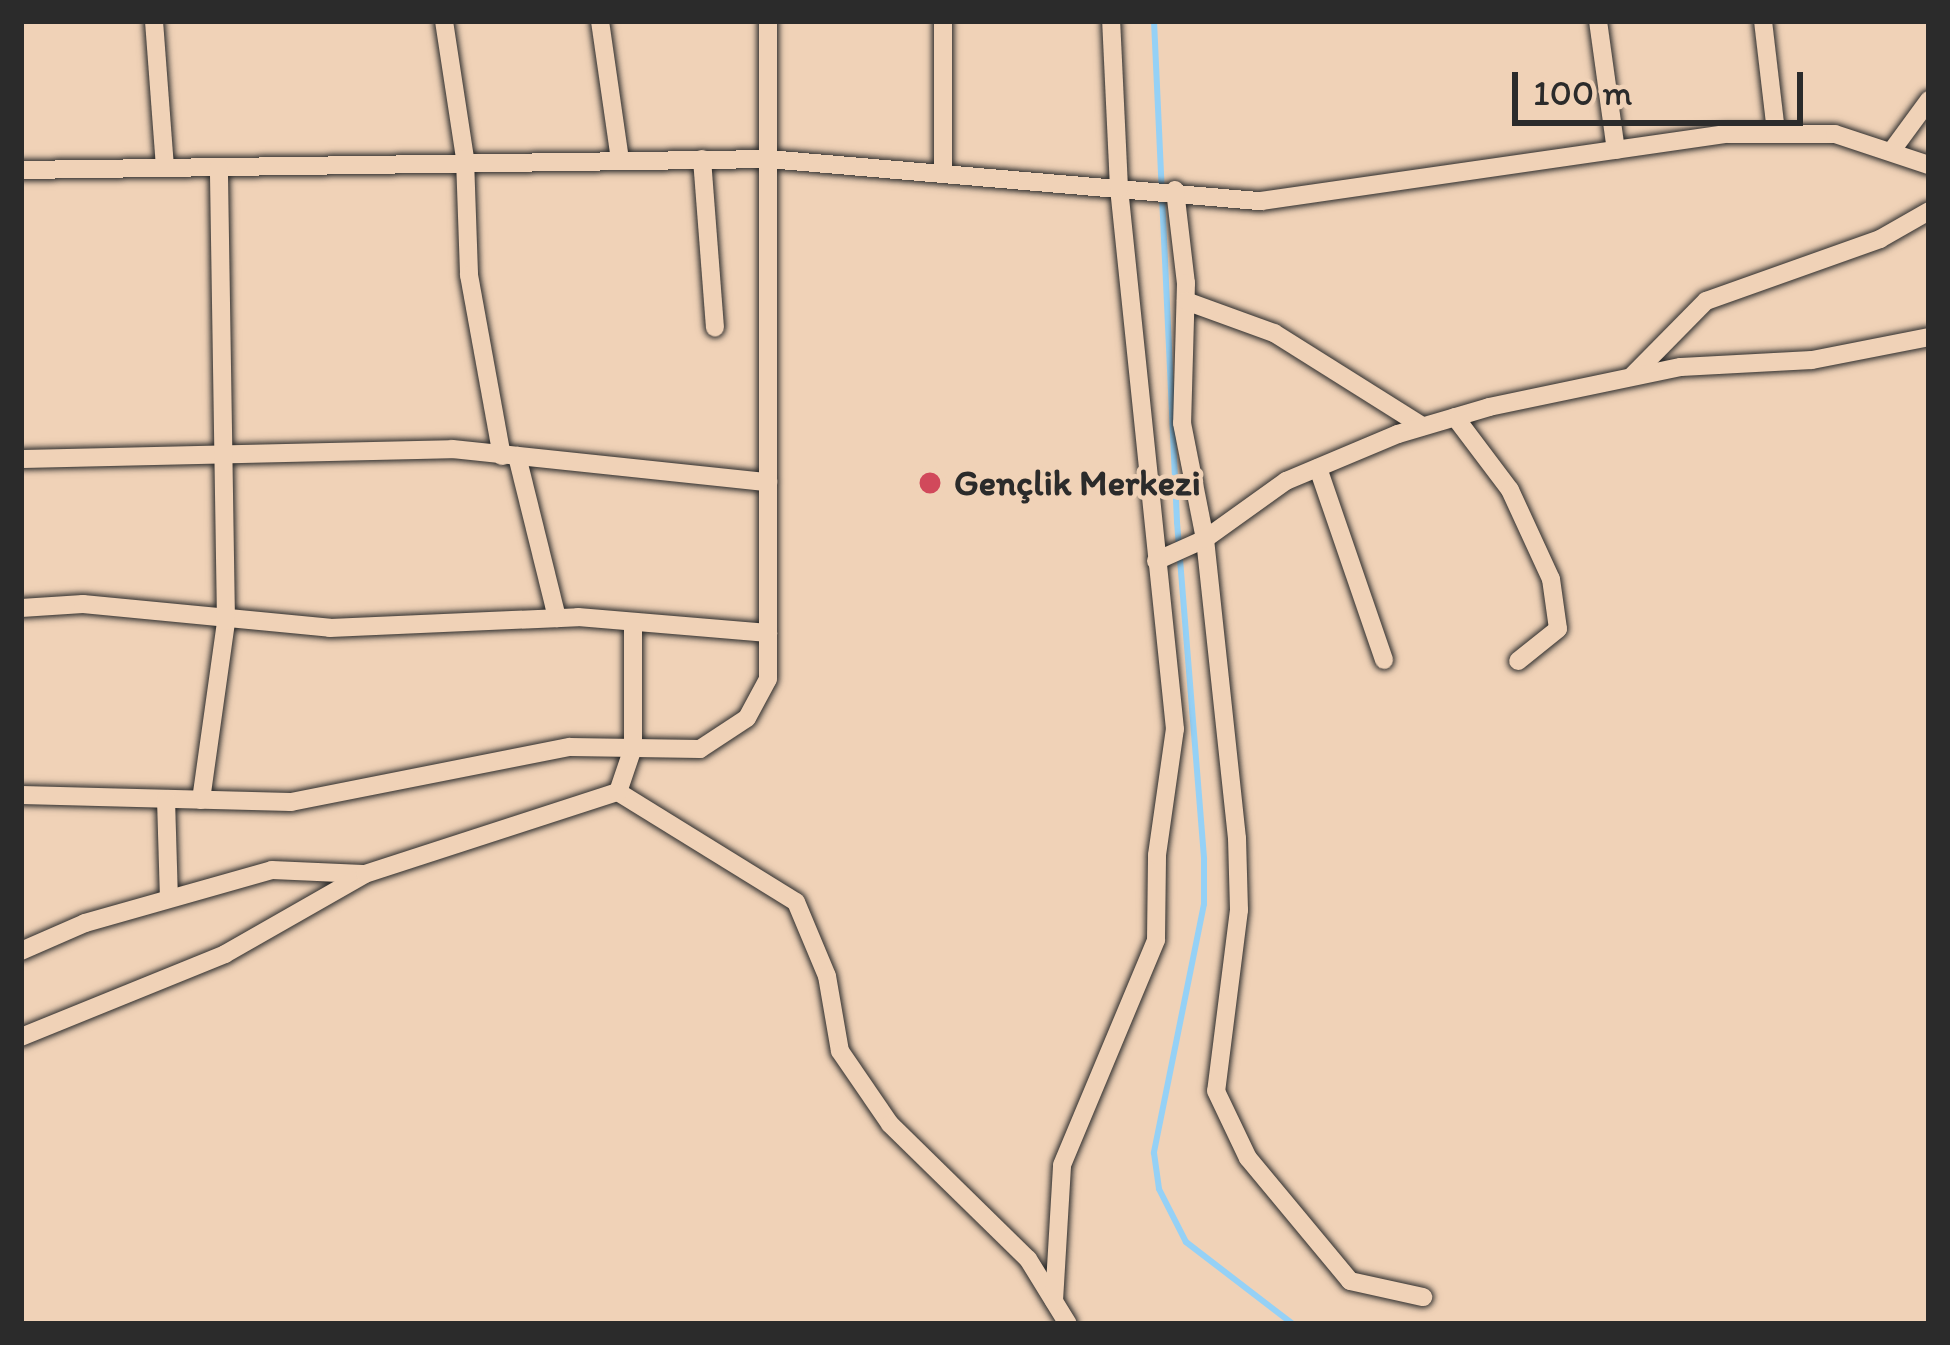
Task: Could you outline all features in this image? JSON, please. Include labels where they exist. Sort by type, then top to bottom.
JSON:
[{"type":"street","points":[[154,21],[165,168]]},
{"type":"street","points":[[444,21],[465,159],[469,275],[509,456],[557,618]]},
{"type":"street","points":[[600,21],[620,159]]},
{"type":"street","points":[[21,796],[291,802],[570,747],[700,748],[746,718],[768,679],[768,21]]},
{"type":"street","points":[[943,21],[943,174]]},
{"type":"street","points":[[1054,1301],[1062,1165],[1156,940],[1157,855],[1175,729],[1111,21]]},
{"type":"street","points":[[1598,21],[1616,150]]},
{"type":"street","points":[[1763,21],[1776,132]]},
{"type":"street","points":[[1893,149],[1929,100]]},
{"type":"street","points":[[21,170],[465,159],[768,159],[1175,190],[1261,201],[1776,132],[1835,134],[1893,149],[1929,165]]},
{"type":"street","points":[[702,159],[716,328]]},
{"type":"street","points":[[201,800],[226,621],[217,456],[219,167]]},
{"type":"street","points":[[1175,190],[1186,302],[1183,423],[1239,910],[1216,1091],[1248,1159],[1350,1281],[1424,1298]]},
{"type":"street","points":[[1633,375],[1706,301],[1880,239],[1929,211]]},
{"type":"street","points":[[1186,302],[1274,333],[1422,426]]},
{"type":"street","points":[[1162,558],[1200,541],[1318,468],[1422,426],[1633,375],[1812,360],[1929,337]]},
{"type":"street","points":[[1455,417],[1510,490],[1551,579],[1558,629],[1518,661]]},
{"type":"street","points":[[21,459],[452,448],[768,482]]},
{"type":"street","points":[[1318,468],[1384,660]]},
{"type":"street","points":[[21,608],[83,604],[330,628],[557,618],[768,633]]},
{"type":"street","points":[[618,792],[633,748],[633,623]]},
{"type":"street","points":[[21,1037],[225,954],[365,874],[618,792],[796,902],[827,976],[840,1051],[890,1124],[1028,1259],[1068,1324]]},
{"type":"street","points":[[166,799],[169,898]]},
{"type":"street","points":[[21,951],[169,898],[272,870],[365,874]]},
{"type":"waterway","points":[[1154,21],[1177,522],[1204,859],[1204,904],[1154,1153],[1159,1189],[1186,1242],[1293,1324]]},
{"type":"place","name":"Gençlik Merkezi","points":[[930,483]]}]
